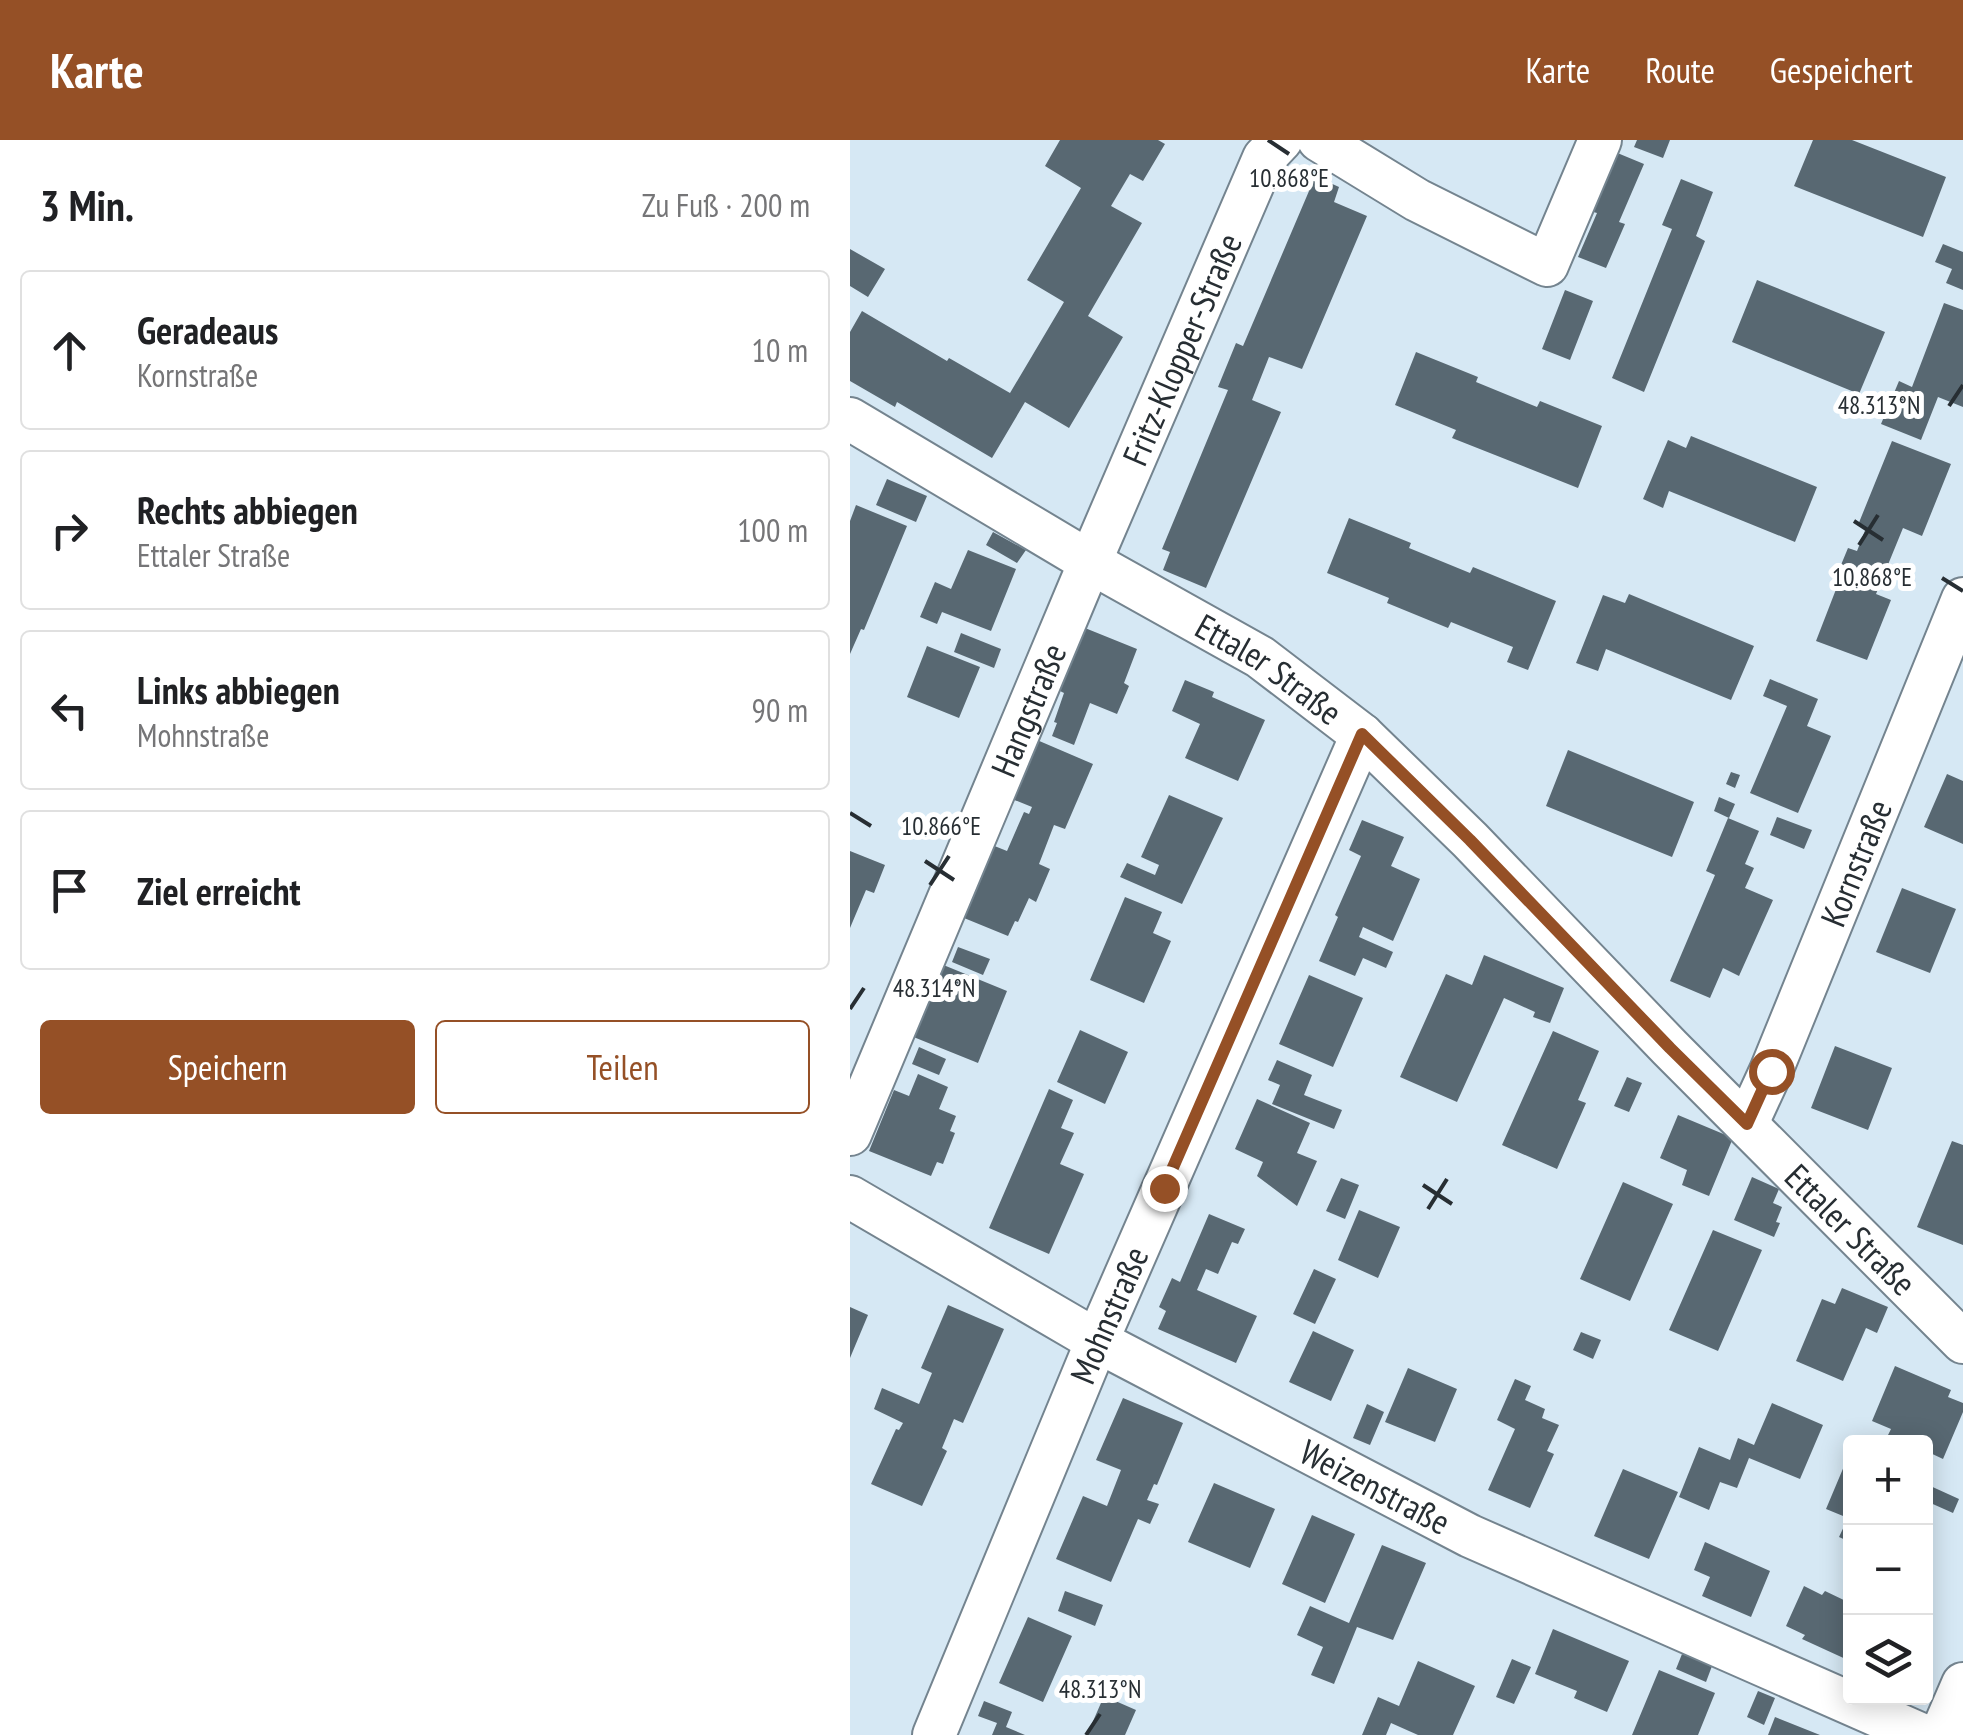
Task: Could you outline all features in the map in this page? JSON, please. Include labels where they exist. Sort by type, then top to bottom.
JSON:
[{"type":"street","name":"Fritz-Klopper-Straße","points":[[1090,562],[1264,158],[1281,140]]},
{"type":"street","points":[[1319,140],[1418,200],[1547,265],[1600,140]]},
{"type":"street","name":"Ettaler Straße","points":[[850,420],[1260,657],[1362,734],[1963,1342]]},
{"type":"street","name":"Hangstraße","points":[[850,1134],[1090,562]]},
{"type":"street","name":"Kornstraße","points":[[1747,1124],[1963,599]]},
{"type":"street","name":"Mohnstraße","points":[[934,1735],[1097,1341],[1362,734]]},
{"type":"street","name":"Weizenstraße","points":[[850,1197],[1097,1341],[1470,1536],[1922,1735]]},
{"type":"street","points":[[1942,1735],[1963,1684]]},
{"type":"building","points":[[1060,140],[1158,140],[1165,144],[1143,181],[1130,174],[1111,206],[1142,223],[1088,316],[1123,337],[1069,428],[1025,402],[992,458],[897,402],[895,407],[850,381],[850,332],[862,311],[1010,393],[1064,302],[1027,280],[1081,188],[1045,166]]},
{"type":"building","points":[[1637,140],[1670,140],[1663,158],[1634,147]]},
{"type":"building","points":[[1813,140],[1852,140],[1946,177],[1923,237],[1794,186]]},
{"type":"building","points":[[1615,152],[1644,164],[1619,222],[1625,224],[1606,268],[1578,257],[1597,213],[1590,211]]},
{"type":"building","points":[[1304,171],[1339,187],[1334,202],[1367,216],[1302,369],[1269,357],[1252,400],[1281,412],[1206,588],[1163,570],[1170,552],[1162,549],[1228,390],[1218,387],[1236,343],[1243,346],[1309,191],[1298,187]]},
{"type":"building","points":[[1681,179],[1713,192],[1696,236],[1705,241],[1644,392],[1612,378],[1672,229],[1662,225]]},
{"type":"building","points":[[1943,244],[1963,252],[1963,290],[1946,283],[1952,269],[1935,262]]},
{"type":"building","points":[[850,249],[885,269],[868,297],[850,286]]},
{"type":"building","points":[[1757,280],[1885,332],[1859,394],[1732,342]]},
{"type":"building","points":[[1565,290],[1593,301],[1570,360],[1542,349]]},
{"type":"building","points":[[1944,303],[1963,310],[1963,407],[1938,397],[1921,440],[1881,424],[1899,381],[1912,387]]},
{"type":"building","points":[[1416,352],[1537,407],[1540,401],[1602,426],[1578,488],[1452,438],[1456,430],[1395,405]]},
{"type":"building","points":[[1691,436],[1817,487],[1795,542],[1669,491],[1663,508],[1643,499],[1668,440],[1686,448]]},
{"type":"building","points":[[1892,441],[1951,464],[1922,536],[1903,528],[1876,594],[1891,600],[1867,660],[1816,641],[1848,548],[1857,551],[1866,528],[1858,525]]},
{"type":"building","points":[[887,479],[927,496],[916,522],[876,505]]},
{"type":"building","points":[[856,505],[907,526],[864,630],[861,629],[850,654],[850,521]]},
{"type":"building","points":[[1349,518],[1470,573],[1473,567],[1556,601],[1528,670],[1507,662],[1513,647],[1451,622],[1448,628],[1327,573]]},
{"type":"building","points":[[993,532],[1026,550],[1017,563],[986,545]]},
{"type":"building","points":[[968,550],[1016,569],[991,631],[942,612],[937,624],[920,617],[935,582],[951,589]]},
{"type":"building","points":[[1629,594],[1754,646],[1731,700],[1606,649],[1598,671],[1576,663],[1603,595],[1625,603]]},
{"type":"building","points":[[1085,628],[1137,649],[1124,683],[1129,686],[1117,714],[1090,703],[1074,745],[1052,736],[1064,693],[1058,690]]},
{"type":"building","points":[[961,633],[1001,649],[994,668],[954,652]]},
{"type":"building","points":[[927,646],[980,667],[959,718],[907,697]]},
{"type":"building","points":[[1770,679],[1818,699],[1807,726],[1831,736],[1798,813],[1750,793],[1787,706],[1763,696]]},
{"type":"building","points":[[1185,680],[1214,692],[1212,697],[1265,720],[1238,781],[1185,758],[1200,724],[1172,711]]},
{"type":"building","points":[[1037,740],[1093,764],[1065,829],[1054,825],[1039,864],[1050,869],[1036,902],[1029,898],[1008,936],[964,918],[992,845],[1007,851],[1024,812],[1029,814],[1032,807],[1012,799]]},
{"type":"building","points":[[1568,750],[1694,802],[1672,857],[1546,806]]},
{"type":"building","points":[[1731,772],[1740,775],[1735,788],[1726,784]]},
{"type":"building","points":[[1947,774],[1963,781],[1963,844],[1924,827]]},
{"type":"building","points":[[1169,795],[1223,818],[1182,904],[1120,877],[1127,863],[1155,875],[1159,865],[1141,857]]},
{"type":"building","points":[[1719,797],[1735,804],[1729,818],[1714,811]]},
{"type":"building","points":[[1777,817],[1812,830],[1804,849],[1770,835]]},
{"type":"building","points":[[1728,818],[1759,831],[1745,864],[1754,868],[1745,888],[1773,900],[1739,976],[1723,968],[1710,998],[1670,981],[1715,875],[1706,871]]},
{"type":"building","points":[[1362,820],[1404,837],[1391,866],[1420,879],[1393,941],[1363,927],[1359,937],[1393,952],[1386,968],[1363,958],[1355,976],[1319,961],[1361,856],[1349,850]]},
{"type":"building","points":[[850,851],[885,865],[874,893],[866,890],[850,928]]},
{"type":"building","points":[[1902,888],[1956,909],[1930,973],[1876,952]]},
{"type":"building","points":[[1125,897],[1162,912],[1153,933],[1171,941],[1144,1003],[1090,980]]},
{"type":"building","points":[[958,947],[990,959],[983,975],[952,962]]},
{"type":"building","points":[[1484,955],[1564,988],[1550,1023],[1504,998],[1457,1102],[1400,1077],[1446,974],[1472,985]]},
{"type":"building","points":[[941,964],[1007,991],[978,1063],[911,1036]]},
{"type":"building","points":[[1309,975],[1363,998],[1333,1067],[1279,1044]]},
{"type":"building","points":[[1080,1030],[1128,1052],[1105,1104],[1057,1082]]},
{"type":"building","points":[[1553,1031],[1599,1051],[1578,1100],[1586,1103],[1557,1169],[1502,1145]]},
{"type":"building","points":[[1835,1046],[1892,1068],[1868,1130],[1811,1108]]},
{"type":"building","points":[[919,1047],[946,1059],[939,1075],[912,1064]]},
{"type":"building","points":[[1277,1060],[1312,1075],[1304,1095],[1342,1110],[1334,1129],[1272,1104],[1280,1085],[1268,1080]]},
{"type":"building","points":[[918,1074],[948,1087],[939,1109],[956,1116],[950,1131],[955,1133],[943,1164],[937,1162],[931,1176],[869,1151],[894,1090],[909,1096]]},
{"type":"building","points":[[1627,1077],[1642,1083],[1629,1112],[1614,1106]]},
{"type":"building","points":[[1049,1089],[1073,1100],[1061,1128],[1074,1133],[1060,1164],[1084,1174],[1049,1254],[989,1228]]},
{"type":"building","points":[[1257,1099],[1310,1123],[1297,1153],[1317,1161],[1297,1206],[1257,1176],[1263,1162],[1235,1149]]},
{"type":"building","points":[[1678,1115],[1733,1138],[1709,1196],[1682,1185],[1687,1170],[1660,1158]]},
{"type":"building","points":[[1952,1141],[1963,1145],[1963,1245],[1917,1227]]},
{"type":"building","points":[[1752,1177],[1779,1189],[1773,1203],[1782,1207],[1774,1237],[1734,1220]]},
{"type":"building","points":[[1341,1178],[1359,1185],[1345,1219],[1326,1211]]},
{"type":"building","points":[[1623,1182],[1673,1204],[1630,1301],[1580,1279]]},
{"type":"building","points":[[1359,1210],[1400,1227],[1378,1278],[1338,1260]]},
{"type":"building","points":[[1209,1214],[1245,1229],[1238,1244],[1232,1242],[1218,1274],[1206,1269],[1197,1290],[1257,1316],[1236,1363],[1158,1329],[1166,1311],[1159,1307],[1172,1278],[1180,1282]]},
{"type":"building","points":[[1713,1230],[1762,1250],[1718,1351],[1669,1330]]},
{"type":"building","points":[[1314,1269],[1336,1279],[1315,1324],[1293,1314]]},
{"type":"building","points":[[1842,1288],[1888,1307],[1877,1333],[1866,1328],[1843,1381],[1796,1361],[1822,1299],[1835,1304]]},
{"type":"building","points":[[948,1305],[1004,1329],[963,1423],[954,1419],[942,1448],[947,1451],[922,1506],[871,1484],[896,1429],[903,1423],[874,1409],[882,1388],[919,1404],[932,1373],[921,1368]]},
{"type":"building","points":[[850,1307],[868,1315],[850,1358]]},
{"type":"building","points":[[1313,1331],[1354,1350],[1331,1401],[1289,1382]]},
{"type":"building","points":[[1581,1332],[1601,1340],[1593,1359],[1573,1350]]},
{"type":"building","points":[[1895,1366],[1951,1390],[1948,1397],[1963,1403],[1963,1412],[1943,1459],[1933,1454],[1933,1435],[1888,1435],[1891,1429],[1872,1421]]},
{"type":"building","points":[[1408,1368],[1457,1389],[1435,1442],[1385,1422]]},
{"type":"building","points":[[1515,1379],[1531,1386],[1525,1400],[1545,1409],[1542,1418],[1559,1425],[1547,1451],[1554,1454],[1530,1508],[1488,1490],[1515,1429],[1497,1420]]},
{"type":"building","points":[[1123,1398],[1183,1423],[1147,1500],[1159,1504],[1150,1524],[1138,1519],[1111,1582],[1056,1559],[1083,1496],[1107,1506],[1121,1470],[1096,1460]]},
{"type":"building","points":[[1772,1403],[1823,1425],[1800,1479],[1749,1458],[1737,1488],[1720,1482],[1709,1510],[1679,1497],[1699,1447],[1730,1460],[1738,1438],[1754,1445]]},
{"type":"building","points":[[1367,1404],[1384,1412],[1370,1445],[1353,1438]]},
{"type":"building","points":[[1623,1469],[1678,1492],[1649,1559],[1594,1536]]},
{"type":"building","points":[[1843,1469],[1843,1516],[1826,1509]]},
{"type":"building","points":[[1214,1483],[1275,1509],[1250,1568],[1188,1542]]},
{"type":"building","points":[[1933,1487],[1959,1499],[1953,1513],[1933,1504]]},
{"type":"building","points":[[1312,1515],[1355,1534],[1325,1603],[1282,1584]]},
{"type":"building","points":[[1705,1542],[1770,1571],[1751,1617],[1702,1596],[1710,1577],[1694,1570]]},
{"type":"building","points":[[1382,1545],[1426,1563],[1393,1640],[1357,1627],[1334,1684],[1311,1675],[1323,1647],[1297,1635],[1310,1606],[1349,1623]]},
{"type":"building","points":[[1804,1586],[1843,1600],[1843,1658],[1802,1639],[1805,1635],[1786,1626]]},
{"type":"building","points":[[1065,1591],[1103,1605],[1095,1626],[1058,1611]]},
{"type":"building","points":[[1028,1617],[1072,1636],[1043,1702],[999,1683]]},
{"type":"building","points":[[1553,1629],[1629,1661],[1607,1712],[1574,1698],[1577,1691],[1535,1674]]},
{"type":"building","points":[[1682,1654],[1712,1666],[1706,1682],[1676,1669]]},
{"type":"building","points":[[1512,1659],[1531,1667],[1514,1704],[1496,1697]]},
{"type":"building","points":[[1418,1661],[1475,1686],[1453,1735],[1418,1735],[1391,1723],[1386,1735],[1362,1735],[1378,1697],[1399,1706]]},
{"type":"building","points":[[1659,1670],[1715,1693],[1698,1735],[1632,1735]]},
{"type":"building","points":[[1758,1691],[1775,1698],[1764,1725],[1747,1717]]},
{"type":"building","points":[[1104,1696],[1136,1710],[1125,1735],[1087,1735]]},
{"type":"building","points":[[984,1701],[1012,1712],[1006,1727],[1025,1735],[992,1735],[997,1723],[978,1716]]},
{"type":"building","points":[[1775,1717],[1820,1735],[1768,1735]]},
{"type":"route","points":[[1164,1188],[1362,734],[1747,1124],[1771,1071]]}]
